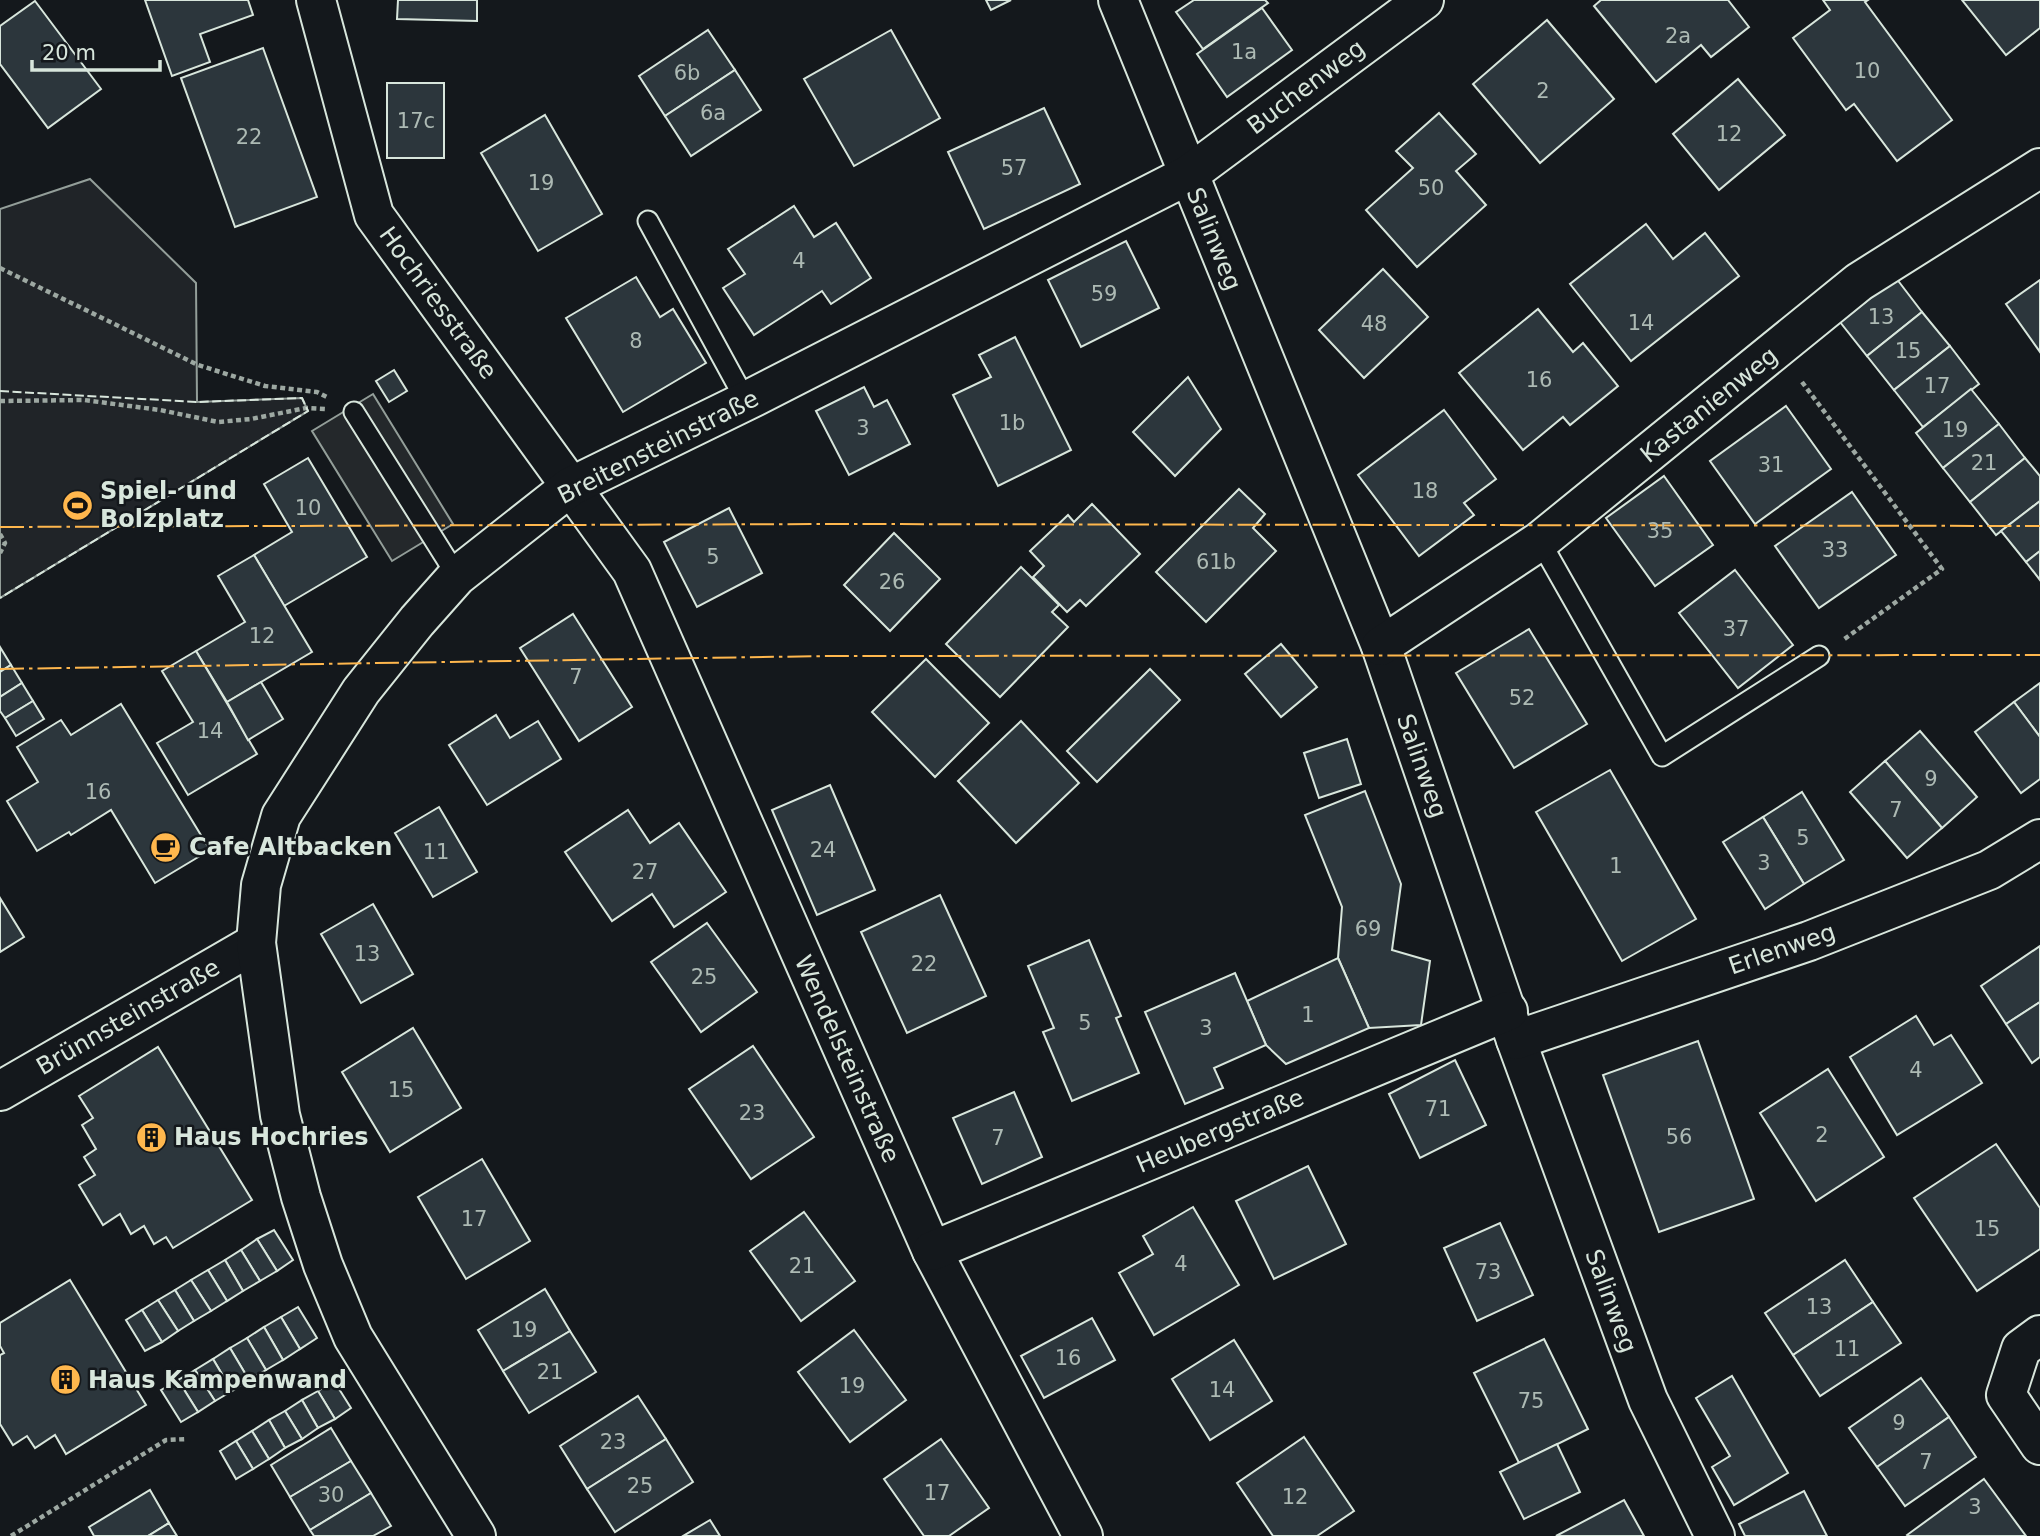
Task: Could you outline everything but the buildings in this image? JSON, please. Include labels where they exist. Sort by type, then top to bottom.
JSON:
[{"type":"street","name":"Hochriesstraße","points":[[316,0],[374,215],[632,570]]},
{"type":"street","name":"Salinweg","points":[[1118,0],[1381,646],[1512,1026],[1648,1400],[1715,1536]]},
{"type":"street","name":"Buchenweg","points":[[1188,175],[1424,0]]},
{"type":"street","name":"Kastanienweg","points":[[1381,646],[1540,541],[1859,282],[2040,168]]},
{"type":"street","name":"Breitensteinstraße","points":[[476,1536],[353,1337],[323,1265],[301,1197],[280,1115],[256,943],[261,885],[281,817],[361,691],[417,621],[457,576],[570,487],[746,401],[1188,175]]},
{"type":"street","name":"Wendelsteinstraße","points":[[632,570],[932,1251],[1083,1536]]},
{"type":"street","name":"Erlenweg","points":[[1512,1026],[1809,942],[1989,870],[2040,839]]},
{"type":"street","name":"Brünnsteinstraße","points":[[0,1091],[256,943]]},
{"type":"street","name":"Heubergstraße","points":[[932,1251],[1512,1026]]},
{"type":"street","points":[[2040,1335],[2021,1349],[2006,1395],[2040,1445]]},
{"type":"lane","points":[[648,221],[746,401]]},
{"type":"lane","points":[[354,412],[457,576]]},
{"type":"lane","points":[[1540,541],[1662,756],[1819,656]]},
{"type":"path","points":[[0,268],[198,365],[265,386],[317,392],[354,412]]},
{"type":"path","points":[[1777,349],[1942,569],[1819,656]]},
{"type":"path","points":[[0,401],[84,400],[160,410],[218,422],[251,419],[306,408],[354,412]]},
{"type":"path","points":[[0,534],[5,543],[0,553]]},
{"type":"path","points":[[11,1536],[166,1440],[187,1439]]},
{"type":"shaded area","points":[[90,179],[196,283],[197,402],[302,398],[308,411],[0,598],[0,209]]},
{"type":"shaded area","points":[[373,394],[453,524],[392,561],[312,431]]},
{"type":"fence","points":[[0,391],[197,402],[302,398],[308,411],[0,598]]},
{"type":"power","points":[[0,527],[828,524],[2040,526]]},
{"type":"power","points":[[0,669],[828,656],[2040,655]]},
{"type":"place","name":"Spiel- und Bolzplatz","points":[[77,505]]},
{"type":"place","name":"Cafe Altbacken","points":[[166,847]]},
{"type":"place","name":"Haus Hochries","points":[[151,1137]]},
{"type":"place","name":"Haus Kampenwand","points":[[65,1380]]}]
